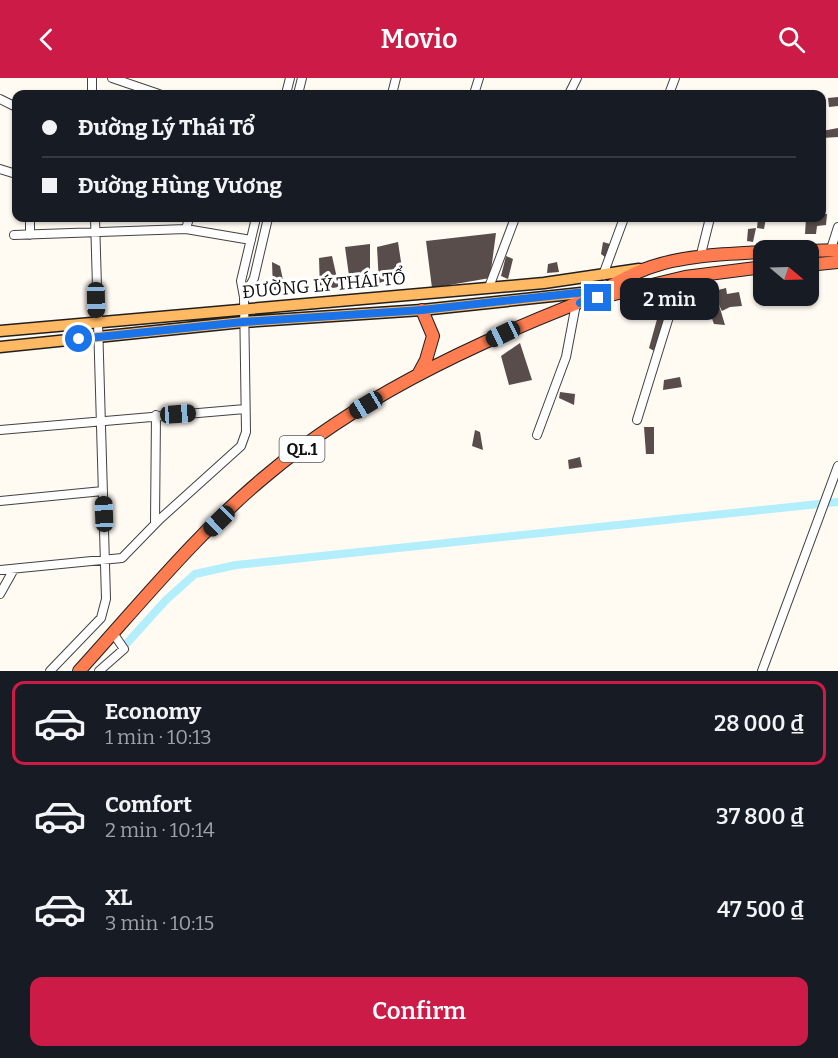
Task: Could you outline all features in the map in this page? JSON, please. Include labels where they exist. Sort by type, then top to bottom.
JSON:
[{"type":"highway","name":"QL.1","points":[[79,671],[117,638],[187,552],[266,475],[348,416],[419,373],[578,303],[651,267],[700,258],[753,253]]},
{"type":"highway","points":[[819,264],[838,262]]},
{"type":"highway","name":"QL.1","points":[[578,303],[681,278],[753,268]]},
{"type":"highway","points":[[419,373],[426,360],[433,336],[422,310]]},
{"type":"main road","name":"ĐƯỜNG LÝ THÁI TỔ","points":[[0,331],[97,322],[244,303],[440,292],[603,275],[651,267]]},
{"type":"main road","name":"ĐƯỜNG LÝ THÁI TỔ","points":[[0,346],[243,322],[422,310],[653,284]]},
{"type":"main road","points":[[440,292],[441,308]]},
{"type":"main road","points":[[18,329],[20,344]]},
{"type":"street","points":[[112,78],[147,90]]},
{"type":"street","points":[[30,222],[30,235]]},
{"type":"street","points":[[50,671],[101,618],[106,599],[94,222]]},
{"type":"street","points":[[186,229],[188,222]]},
{"type":"street","points":[[0,570],[122,558],[155,523],[241,446],[246,432],[244,303],[241,281],[255,222]]},
{"type":"street","points":[[244,303],[254,278],[267,222]]},
{"type":"street","points":[[489,287],[513,222]]},
{"type":"street","points":[[603,275],[623,222]]},
{"type":"street","points":[[700,258],[709,222]]},
{"type":"street","points":[[834,251],[838,227]]},
{"type":"street","points":[[14,236],[186,229],[251,240]]},
{"type":"street","points":[[637,420],[681,278]]},
{"type":"street","points":[[537,435],[566,357],[578,303]]},
{"type":"street","points":[[0,430],[245,409]]},
{"type":"street","points":[[155,523],[156,415]]},
{"type":"street","points":[[762,671],[838,466]]},
{"type":"street","points":[[0,501],[103,491]]},
{"type":"street","points":[[0,594],[14,569]]},
{"type":"street","points":[[99,671],[124,650],[117,638]]},
{"type":"building","points":[[838,97],[838,106],[829,107],[828,98]]},
{"type":"building","points":[[838,128],[838,137],[826,138],[826,130]]},
{"type":"building","points":[[827,214],[826,225],[817,226],[816,234],[805,234],[806,222],[826,222]]},
{"type":"building","points":[[758,222],[765,222],[764,229],[757,228]]},
{"type":"building","points":[[756,228],[753,242],[747,241],[748,229]]},
{"type":"building","points":[[496,233],[490,278],[432,288],[426,241]]},
{"type":"building","points":[[398,242],[403,275],[379,283],[377,247]]},
{"type":"building","points":[[603,242],[610,244],[605,257],[601,254]]},
{"type":"building","points":[[370,244],[370,280],[350,283],[345,247]]},
{"type":"building","points":[[332,256],[339,287],[320,290],[319,258]]},
{"type":"building","points":[[506,256],[513,259],[508,279],[501,276]]},
{"type":"building","points":[[272,262],[280,266],[285,289],[273,290]]},
{"type":"building","points":[[557,262],[559,272],[547,273],[548,264]]},
{"type":"building","points":[[726,288],[727,294],[739,292],[742,306],[730,307],[722,311],[719,305],[725,325],[714,324],[706,303],[718,301],[714,291]]},
{"type":"building","points":[[664,294],[672,296],[654,351],[649,348]]},
{"type":"building","points":[[520,343],[532,380],[509,385],[501,356]]},
{"type":"building","points":[[680,377],[682,387],[663,390],[664,380]]},
{"type":"building","points":[[560,392],[575,394],[574,405],[559,398]]},
{"type":"building","points":[[644,427],[654,427],[654,454],[646,454]]},
{"type":"building","points":[[475,430],[480,432],[483,450],[472,446]]},
{"type":"building","points":[[580,457],[582,467],[569,469],[568,460]]},
{"type":"waterway","points":[[118,653],[166,600],[195,574],[236,565],[838,502]]},
{"type":"route","points":[[79,339],[243,322],[422,310],[604,290],[580,303],[598,298]]}]
